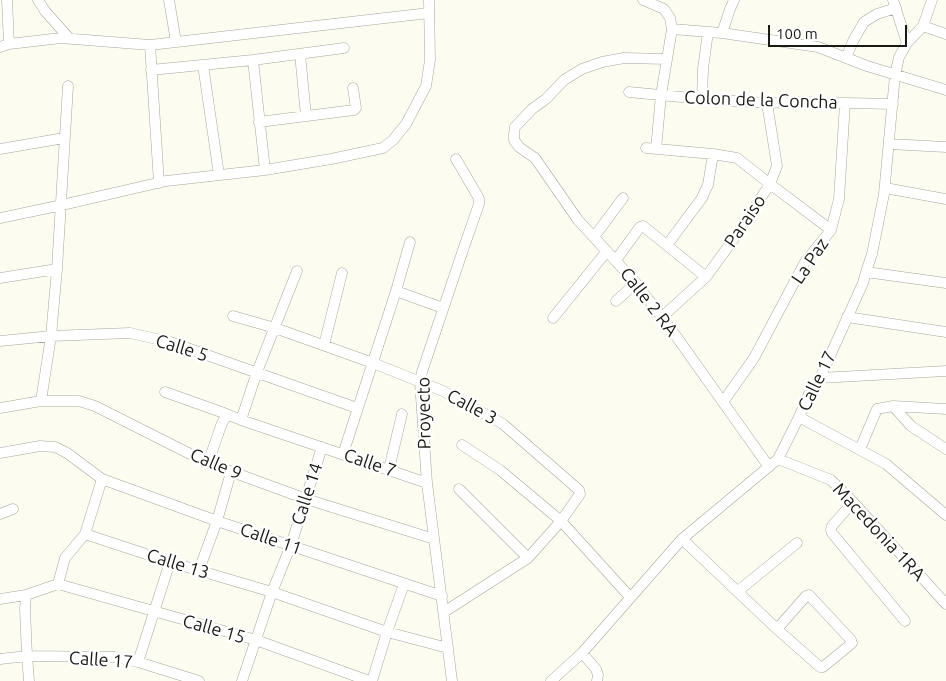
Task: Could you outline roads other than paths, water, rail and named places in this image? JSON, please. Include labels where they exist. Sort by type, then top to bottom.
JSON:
[{"type":"street","points":[[7,0],[5,45],[69,38],[150,45],[429,13]]},
{"type":"street","points":[[38,0],[45,11],[69,38]]},
{"type":"street","points":[[169,0],[176,42]]},
{"type":"street","points":[[0,218],[62,206],[159,182],[265,170],[383,148],[393,140],[406,124],[426,86],[430,60],[429,0]]},
{"type":"street","points":[[643,0],[664,9],[670,18],[672,29],[651,148],[737,158],[831,230]]},
{"type":"street","points":[[722,34],[734,0]]},
{"type":"street","name":"Calle 17","points":[[551,681],[582,653],[682,539],[778,459],[809,394],[820,378],[866,272],[872,254],[885,188],[898,57],[907,43],[923,26],[932,0]]},
{"type":"street","points":[[846,58],[864,22],[895,4],[907,43]]},
{"type":"street","points":[[923,26],[946,34]]},
{"type":"street","points":[[672,29],[818,47],[867,66],[946,90]]},
{"type":"street","points":[[702,99],[703,70],[708,32]]},
{"type":"street","points":[[150,45],[159,182]]},
{"type":"street","points":[[151,70],[253,60],[344,48]]},
{"type":"street","points":[[300,54],[306,116]]},
{"type":"street","name":"Calle 2 RA","points":[[666,59],[624,58],[602,62],[582,69],[564,80],[546,99],[532,109],[515,127],[514,140],[519,147],[535,158],[578,220],[636,282],[769,467]]},
{"type":"street","points":[[253,60],[265,170]]},
{"type":"street","points":[[203,65],[219,175]]},
{"type":"street","points":[[41,401],[51,336],[57,269],[68,86]]},
{"type":"street","points":[[259,122],[356,110],[354,88]]},
{"type":"street","name":"Colon de la Concha","points":[[629,92],[766,103],[892,104]]},
{"type":"street","name":"Paraiso","points":[[662,317],[706,277],[770,184],[777,166],[766,103]]},
{"type":"street","name":"La Paz","points":[[723,402],[754,358],[805,262],[831,230],[839,199],[845,103]]},
{"type":"street","points":[[0,149],[64,138]]},
{"type":"street","points":[[889,144],[946,147]]},
{"type":"street","points":[[667,245],[706,191],[713,154]]},
{"type":"street","name":"Proyecto","points":[[452,681],[427,482],[420,382],[479,204],[477,195],[456,159]]},
{"type":"street","points":[[885,188],[946,199]]},
{"type":"street","points":[[594,238],[624,198]]},
{"type":"street","points":[[616,260],[642,226],[706,277]]},
{"type":"street","name":"Calle 14","points":[[343,454],[410,242]]},
{"type":"street","points":[[553,318],[607,251]]},
{"type":"street","points":[[0,278],[57,269]]},
{"type":"street","points":[[241,420],[257,372],[297,271]]},
{"type":"street","points":[[866,272],[946,283]]},
{"type":"street","points":[[324,346],[342,273]]},
{"type":"street","points":[[616,300],[636,282]]},
{"type":"street","points":[[396,291],[443,308]]},
{"type":"street","name":"Calle 3","points":[[233,316],[275,328],[420,382],[442,391],[503,424],[579,490],[580,494],[561,521]]},
{"type":"street","points":[[847,317],[946,332]]},
{"type":"street","name":"Calle 5","points":[[0,341],[51,336],[130,333],[170,342],[357,408]]},
{"type":"street","points":[[820,378],[946,371]]},
{"type":"street","name":"Calle 7","points":[[165,392],[241,420],[427,482]]},
{"type":"street","name":"Calle 9","points":[[0,408],[41,401],[79,401],[94,406],[208,463],[231,472],[306,499],[434,539]]},
{"type":"street","points":[[860,449],[877,409],[893,406],[946,410]]},
{"type":"street","points":[[893,406],[911,426],[946,449]]},
{"type":"street","points":[[389,469],[402,414]]},
{"type":"street","points":[[208,463],[222,423],[227,415]]},
{"type":"street","points":[[799,417],[886,464],[946,514]]},
{"type":"street","points":[[462,445],[500,470],[561,521],[630,597]]},
{"type":"street","name":"Calle 11","points":[[0,452],[40,446],[55,447],[67,453],[102,479],[291,546],[442,596]]},
{"type":"street","name":"Calle 14","points":[[242,681],[272,592],[291,546],[322,447]]},
{"type":"street","name":"Macedonia 1RA","points":[[778,459],[831,480],[946,604]]},
{"type":"street","points":[[199,570],[217,520],[231,472]]},
{"type":"street","points":[[0,599],[26,595],[58,584],[65,558],[85,534],[102,479]]},
{"type":"street","points":[[459,489],[528,558]]},
{"type":"street","points":[[853,502],[832,526],[832,533],[905,621]]},
{"type":"street","points":[[0,514],[13,509]]},
{"type":"street","points":[[444,612],[528,558],[561,521]]},
{"type":"street","name":"Calle 13","points":[[85,534],[170,562],[272,592],[387,632],[448,648]]},
{"type":"street","points":[[682,539],[777,629],[822,668],[852,643],[809,595],[777,629]]},
{"type":"street","points":[[738,591],[797,543]]},
{"type":"street","points":[[138,662],[170,562]]},
{"type":"street","name":"Calle 15","points":[[58,584],[256,640],[370,681]]},
{"type":"street","points":[[370,681],[404,584]]},
{"type":"street","points":[[26,595],[29,681]]},
{"type":"street","points":[[582,653],[596,669],[597,681]]},
{"type":"street","name":"Calle 17","points":[[0,660],[27,656],[110,656],[138,662],[185,679],[199,681]]}]
